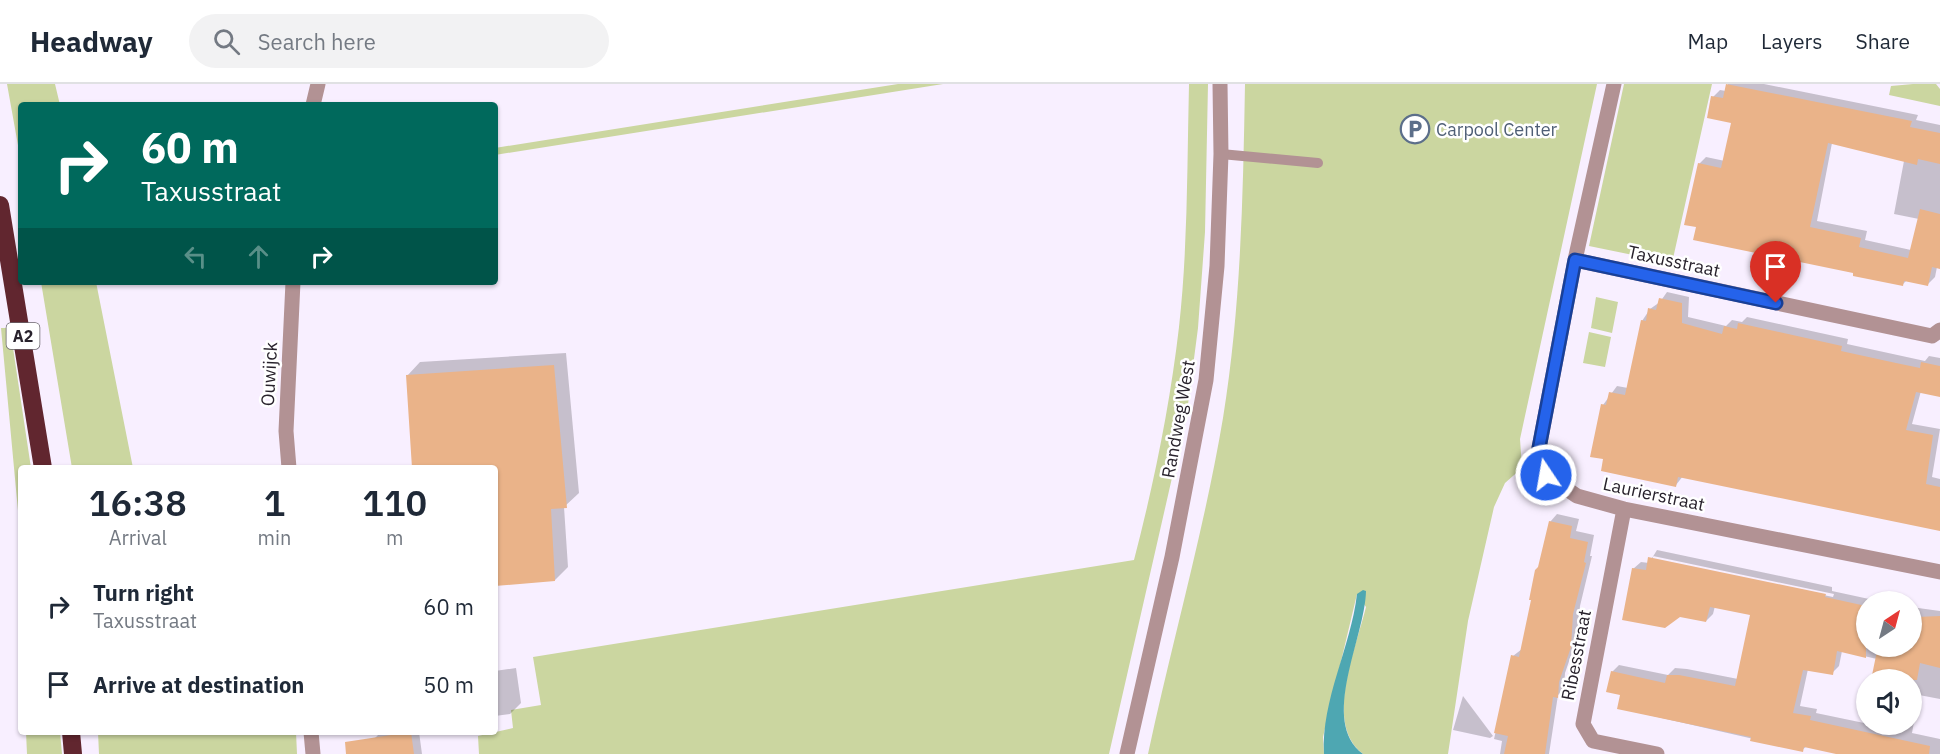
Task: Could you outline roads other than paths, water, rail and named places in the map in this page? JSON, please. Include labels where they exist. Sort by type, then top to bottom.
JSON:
[{"type":"highway","name":"A2","points":[[0,205],[43,465]]},
{"type":"highway","points":[[71,735],[73,754]]},
{"type":"street","points":[[314,102],[318,84]]},
{"type":"street","name":"Randweg West","points":[[1127,754],[1172,557],[1206,381],[1217,266],[1221,154],[1220,84]]},
{"type":"street","name":"Laurierstraat","points":[[1614,84],[1575,260],[1539,448],[1546,475],[1577,496],[1624,509],[1940,572]]},
{"type":"street","name":"Taxusstraat","points":[[1575,260],[1932,336],[1940,330]]},
{"type":"street","name":"Ouwijck","points":[[289,465],[286,431],[293,285]]},
{"type":"street","name":"Ribesstraat","points":[[1624,509],[1583,724],[1593,741],[1657,754]]},
{"type":"street","points":[[311,735],[313,754]]},
{"type":"lane","points":[[1221,154],[1318,163]]},
{"type":"water","points":[[1363,590],[1366,591],[1364,610],[1344,700],[1345,721],[1350,739],[1363,754],[1324,754],[1327,714],[1354,614],[1357,594]]},
{"type":"place","name":"Carpool Center","points":[[1415,129]]}]
